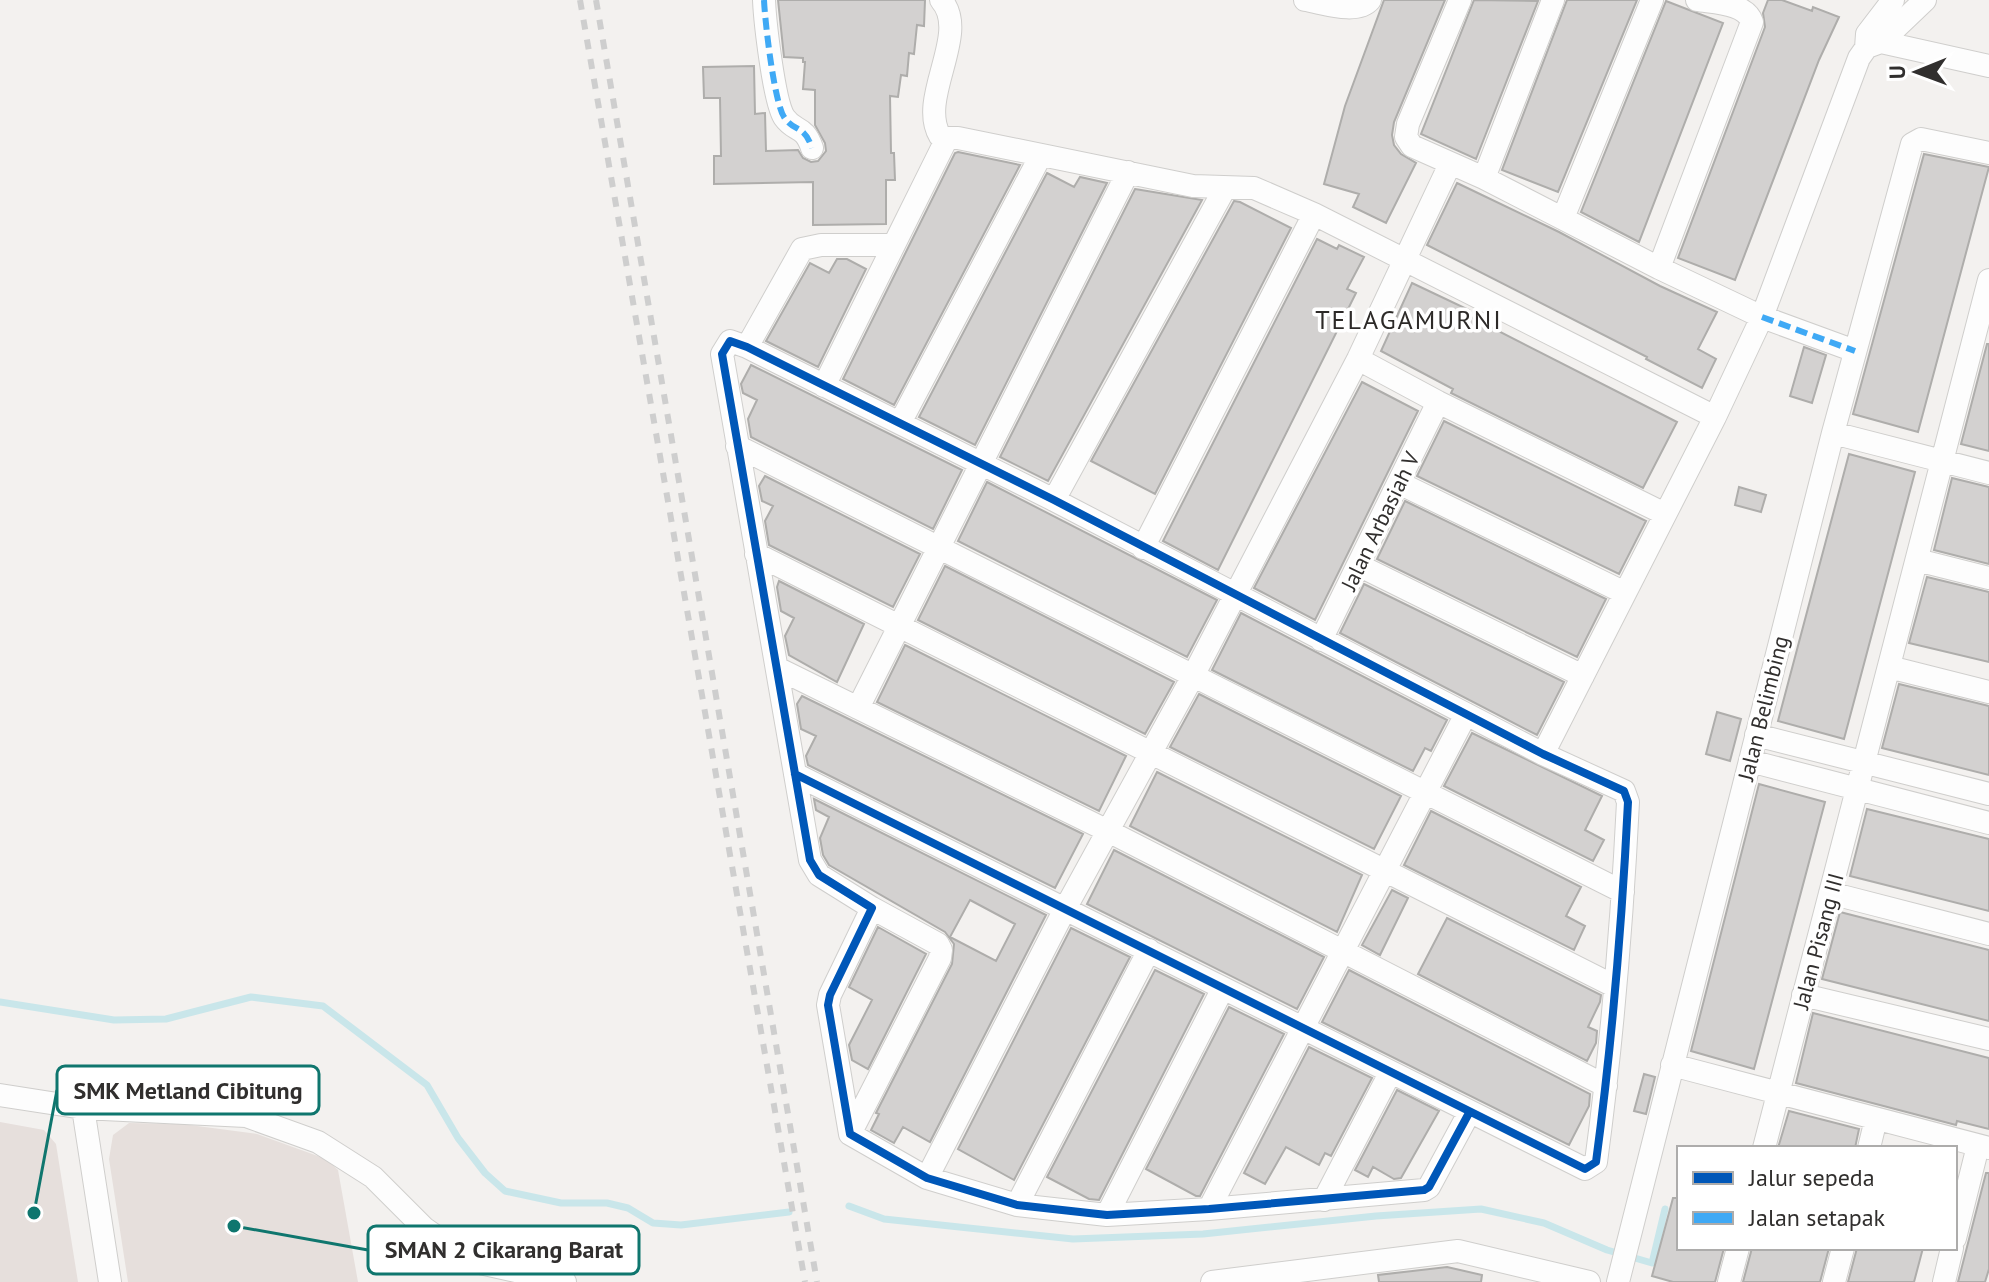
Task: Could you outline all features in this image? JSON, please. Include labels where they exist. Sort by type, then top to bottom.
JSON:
[{"type":"street","points":[[764,0],[784,118],[807,133],[812,148]]},
{"type":"street","points":[[941,0],[948,7],[950,31],[934,106],[940,136],[1193,186],[1225,188],[1241,185],[1254,188],[1407,260],[1715,417]]},
{"type":"street","points":[[1305,0],[1354,8],[1365,6],[1370,0]]},
{"type":"street","points":[[1460,0],[1408,124],[1406,137],[1412,146],[1484,178],[1762,317],[1855,351]]},
{"type":"street","points":[[1484,178],[1553,0]]},
{"type":"street","points":[[1563,218],[1652,0]]},
{"type":"street","points":[[1659,268],[1752,22],[1749,14],[1741,9],[1697,0]]},
{"type":"street","points":[[1543,754],[1715,417],[1762,317],[1859,58],[1893,0]]},
{"type":"street","points":[[1871,42],[1925,0]]},
{"type":"street","points":[[1871,42],[1989,66]]},
{"type":"street","points":[[824,386],[947,138]]},
{"type":"street","name":"Jalan Belimbing","points":[[1618,1282],[1833,433],[1912,144],[1918,139],[1989,153]]},
{"type":"street","points":[[900,423],[1041,155]]},
{"type":"street","points":[[927,1178],[1065,909],[1193,676],[1358,359],[1450,164]]},
{"type":"street","points":[[858,708],[1128,172]]},
{"type":"street","points":[[1054,500],[1225,188]]},
{"type":"street","points":[[1143,548],[1314,214]]},
{"type":"street","points":[[747,347],[802,249],[821,245],[894,245]]},
{"type":"street","name":"Jalan Pisang III","points":[[1765,1146],[1989,280]]},
{"type":"street","points":[[795,774],[1469,1113],[1589,1168],[1596,1162],[1606,1086],[1628,796],[1624,791],[1543,754],[1054,500],[730,341],[722,354],[801,819],[813,869],[872,908],[938,944],[941,950],[940,958],[850,1134]]},
{"type":"street","points":[[1358,359],[1665,514]]},
{"type":"street","name":"Jalan Arbasiah V","points":[[1321,640],[1438,402]]},
{"type":"street","points":[[1833,433],[1989,473]]},
{"type":"street","points":[[737,446],[1623,892]]},
{"type":"street","points":[[1399,483],[1625,593]]},
{"type":"street","points":[[756,554],[1614,986]]},
{"type":"street","points":[[1917,560],[1989,578]]},
{"type":"street","points":[[1358,565],[1583,676]]},
{"type":"street","points":[[1889,667],[1989,692]]},
{"type":"street","points":[[777,668],[1108,831],[1606,1086]]},
{"type":"street","points":[[1209,1209],[1466,714]]},
{"type":"street","points":[[1756,735],[1989,794]]},
{"type":"street","points":[[1750,761],[1989,823]]},
{"type":"street","points":[[1830,893],[1989,934]]},
{"type":"street","points":[[850,1134],[828,1005],[872,908]]},
{"type":"street","points":[[1017,1205],[1149,950]]},
{"type":"street","points":[[1107,1215],[1223,988]]},
{"type":"street","points":[[1803,995],[1989,1039]]},
{"type":"street","points":[[1672,1065],[1984,1147],[1957,1232]]},
{"type":"street","points":[[1324,1200],[1390,1073]]},
{"type":"street","points":[[0,1095],[83,1108],[246,1116],[318,1142],[373,1177],[424,1228],[471,1261],[565,1282]]},
{"type":"street","points":[[83,1108],[110,1282]]},
{"type":"street","points":[[850,1134],[927,1178],[1017,1205],[1107,1215],[1324,1200],[1426,1189],[1469,1113]]},
{"type":"street","points":[[1869,1146],[1876,1119]]},
{"type":"street","points":[[1729,1282],[1737,1250]]},
{"type":"street","points":[[1834,1282],[1842,1250]]},
{"type":"street","points":[[1944,1282],[1952,1250]]},
{"type":"street","points":[[1212,1282],[1458,1251],[1589,1282]]},
{"type":"shaded area","points":[[0,1122],[44,1130],[56,1144],[78,1282],[0,1282]]},
{"type":"shaded area","points":[[129,1123],[182,1124],[257,1134],[326,1159],[338,1170],[358,1282],[128,1282],[109,1159],[113,1135]]},
{"type":"building","points":[[778,0],[925,0],[924,26],[917,25],[914,54],[909,53],[907,76],[901,75],[898,97],[890,96],[895,180],[886,180],[886,224],[813,225],[813,182],[714,184],[714,156],[721,156],[720,98],[704,98],[703,67],[754,66],[755,114],[765,113],[766,151],[798,150],[803,158],[811,162],[818,161],[826,151],[815,125],[815,90],[803,89],[805,62],[803,58],[784,57]]},
{"type":"building","points":[[1384,0],[1445,0],[1394,122],[1394,145],[1401,154],[1416,163],[1386,223],[1353,207],[1359,194],[1324,184],[1345,106]]},
{"type":"building","points":[[1474,0],[1538,1],[1476,159],[1421,134]]},
{"type":"building","points":[[1567,0],[1637,0],[1558,192],[1502,170]]},
{"type":"building","points":[[1768,0],[1782,0],[1812,11],[1813,7],[1839,17],[1819,60],[1735,280],[1678,258],[1765,27],[1763,13]]},
{"type":"building","points":[[1666,1],[1723,23],[1639,242],[1581,212]]},
{"type":"building","points":[[958,152],[1020,165],[894,405],[843,379]]},
{"type":"building","points":[[1924,154],[1989,167],[1918,432],[1853,414]]},
{"type":"building","points":[[1047,173],[1074,187],[1080,177],[1107,183],[975,445],[919,417]]},
{"type":"building","points":[[1457,183],[1717,312],[1698,349],[1716,359],[1702,388],[1427,245]]},
{"type":"building","points":[[1135,189],[1202,200],[1048,481],[1000,457]]},
{"type":"building","points":[[1234,201],[1291,228],[1155,494],[1091,461]]},
{"type":"building","points":[[1317,239],[1364,257],[1347,289],[1356,293],[1218,570],[1163,541]]},
{"type":"building","points":[[837,259],[847,259],[866,269],[818,367],[766,341],[810,263],[829,273]]},
{"type":"building","points":[[1412,283],[1469,310],[1467,315],[1677,422],[1643,488],[1451,393],[1453,389],[1381,351]]},
{"type":"building","points":[[1989,344],[1989,451],[1961,444]]},
{"type":"building","points":[[1804,347],[1826,355],[1812,403],[1790,396]]},
{"type":"building","points":[[751,365],[962,470],[933,529],[751,437],[748,419],[757,400],[743,393],[741,384]]},
{"type":"building","points":[[1362,382],[1418,411],[1315,620],[1254,588]]},
{"type":"building","points":[[1444,421],[1646,521],[1619,574],[1417,476]]},
{"type":"building","points":[[1849,454],[1915,472],[1844,739],[1778,721]]},
{"type":"building","points":[[765,476],[920,554],[893,607],[769,545],[765,521],[773,506],[762,501],[759,486]]},
{"type":"building","points":[[1952,478],[1989,487],[1989,564],[1934,550]]},
{"type":"building","points":[[987,482],[1217,600],[1187,657],[958,541]]},
{"type":"building","points":[[1739,487],[1766,495],[1761,512],[1735,505]]},
{"type":"building","points":[[1405,501],[1606,599],[1577,657],[1377,559]]},
{"type":"building","points":[[945,566],[1174,682],[1145,734],[918,620]]},
{"type":"building","points":[[1927,577],[1989,592],[1989,662],[1909,643]]},
{"type":"building","points":[[779,581],[864,624],[837,682],[789,655],[785,636],[794,618],[781,611]]},
{"type":"building","points":[[1364,584],[1564,682],[1537,735],[1340,633]]},
{"type":"building","points":[[1241,613],[1447,720],[1431,751],[1425,748],[1413,771],[1212,670]]},
{"type":"building","points":[[905,645],[1126,756],[1099,811],[877,702]]},
{"type":"building","points":[[1899,684],[1989,706],[1989,775],[1882,748]]},
{"type":"building","points":[[1199,694],[1401,796],[1374,849],[1170,747]]},
{"type":"building","points":[[802,696],[1083,834],[1055,888],[808,765],[806,756],[816,736],[801,729],[797,704]]},
{"type":"building","points":[[1717,712],[1741,719],[1730,761],[1706,754]]},
{"type":"building","points":[[1472,733],[1602,796],[1585,830],[1604,840],[1593,861],[1444,786]]},
{"type":"building","points":[[1157,772],[1362,875],[1337,932],[1130,826]]},
{"type":"building","points":[[1759,784],[1825,802],[1754,1069],[1691,1051]]},
{"type":"building","points":[[814,799],[1046,915],[930,1142],[903,1127],[894,1143],[871,1130],[879,1114],[876,1113],[952,964],[954,944],[945,932],[829,865],[823,855],[820,838],[829,817],[816,810]],"holes":[[[970,900],[1015,924],[996,961],[950,937]]]},
{"type":"building","points":[[1867,809],[1989,839],[1989,911],[1850,876]]},
{"type":"building","points":[[1431,811],[1581,887],[1566,916],[1585,926],[1574,950],[1404,865]]},
{"type":"building","points":[[1114,850],[1324,957],[1297,1009],[1087,904]]},
{"type":"building","points":[[1392,890],[1408,898],[1380,955],[1362,945]]},
{"type":"building","points":[[1840,912],[1989,950],[1989,1021],[1822,979]]},
{"type":"building","points":[[1447,918],[1601,995],[1588,1027],[1597,1031],[1596,1043],[1587,1061],[1418,974]]},
{"type":"building","points":[[878,927],[926,954],[868,1069],[852,1060],[849,1045],[872,1000],[849,987]]},
{"type":"building","points":[[1071,928],[1130,957],[1014,1180],[958,1149]]},
{"type":"building","points":[[1155,970],[1204,994],[1099,1200],[1089,1199],[1047,1177]]},
{"type":"building","points":[[1349,970],[1590,1094],[1589,1106],[1569,1145],[1322,1022]]},
{"type":"building","points":[[1229,1007],[1284,1034],[1200,1196],[1196,1196],[1146,1169]]},
{"type":"building","points":[[1813,1013],[1989,1058],[1989,1129],[1957,1121],[1956,1125],[1796,1083]]},
{"type":"building","points":[[1309,1047],[1372,1078],[1331,1156],[1325,1153],[1319,1165],[1286,1147],[1265,1184],[1244,1173]]},
{"type":"building","points":[[1644,1074],[1655,1077],[1646,1114],[1634,1111]]},
{"type":"building","points":[[1397,1090],[1439,1111],[1401,1178],[1394,1179],[1373,1167],[1368,1177],[1355,1170]]},
{"type":"building","points":[[1789,1111],[1859,1129],[1855,1146],[1779,1146]]},
{"type":"building","points":[[1986,1173],[1989,1173],[1989,1269],[1985,1282],[1958,1282]]},
{"type":"building","points":[[1673,1198],[1677,1198],[1677,1250],[1723,1250],[1715,1282],[1673,1282],[1652,1276]]},
{"type":"building","points":[[1751,1250],[1828,1250],[1820,1282],[1743,1282]]},
{"type":"building","points":[[1856,1250],[1922,1250],[1914,1282],[1848,1282]]},
{"type":"building","points":[[1447,1267],[1482,1275],[1481,1282],[1379,1282],[1378,1275]]},
{"type":"waterway","points":[[0,1002],[114,1020],[166,1019],[251,997],[323,1006],[427,1085],[458,1138],[485,1173],[505,1191],[561,1203],[607,1203],[628,1208],[653,1223],[681,1225],[789,1212]]},
{"type":"waterway","points":[[849,1206],[884,1219],[1073,1239],[1203,1234],[1376,1216],[1481,1209],[1544,1223],[1607,1250],[1652,1263],[1665,1209]]},
{"type":"railway","points":[[580,0],[805,1282]]},
{"type":"railway","points":[[596,0],[817,1282]]},
{"type":"marked path","points":[[764,0],[780,108],[788,122],[806,135],[812,148]]},
{"type":"marked path","points":[[1762,317],[1855,351]]},
{"type":"cycle path","points":[[795,774],[1585,1169],[1596,1162],[1619,938],[1628,802],[1624,791],[1543,754],[1054,500],[730,341],[722,354],[810,860],[819,875],[872,908],[828,1005],[850,1134],[927,1178],[1017,1205],[1107,1215],[1424,1190],[1429,1187],[1469,1113]]},
{"type":"place","name":"SMK Metland Cibitung","points":[[34,1213]]},
{"type":"place","name":"SMAN 2 Cikarang Barat","points":[[234,1226]]},
{"type":"district","name":"TELAGAMURNI","points":[[1409,320]]}]
